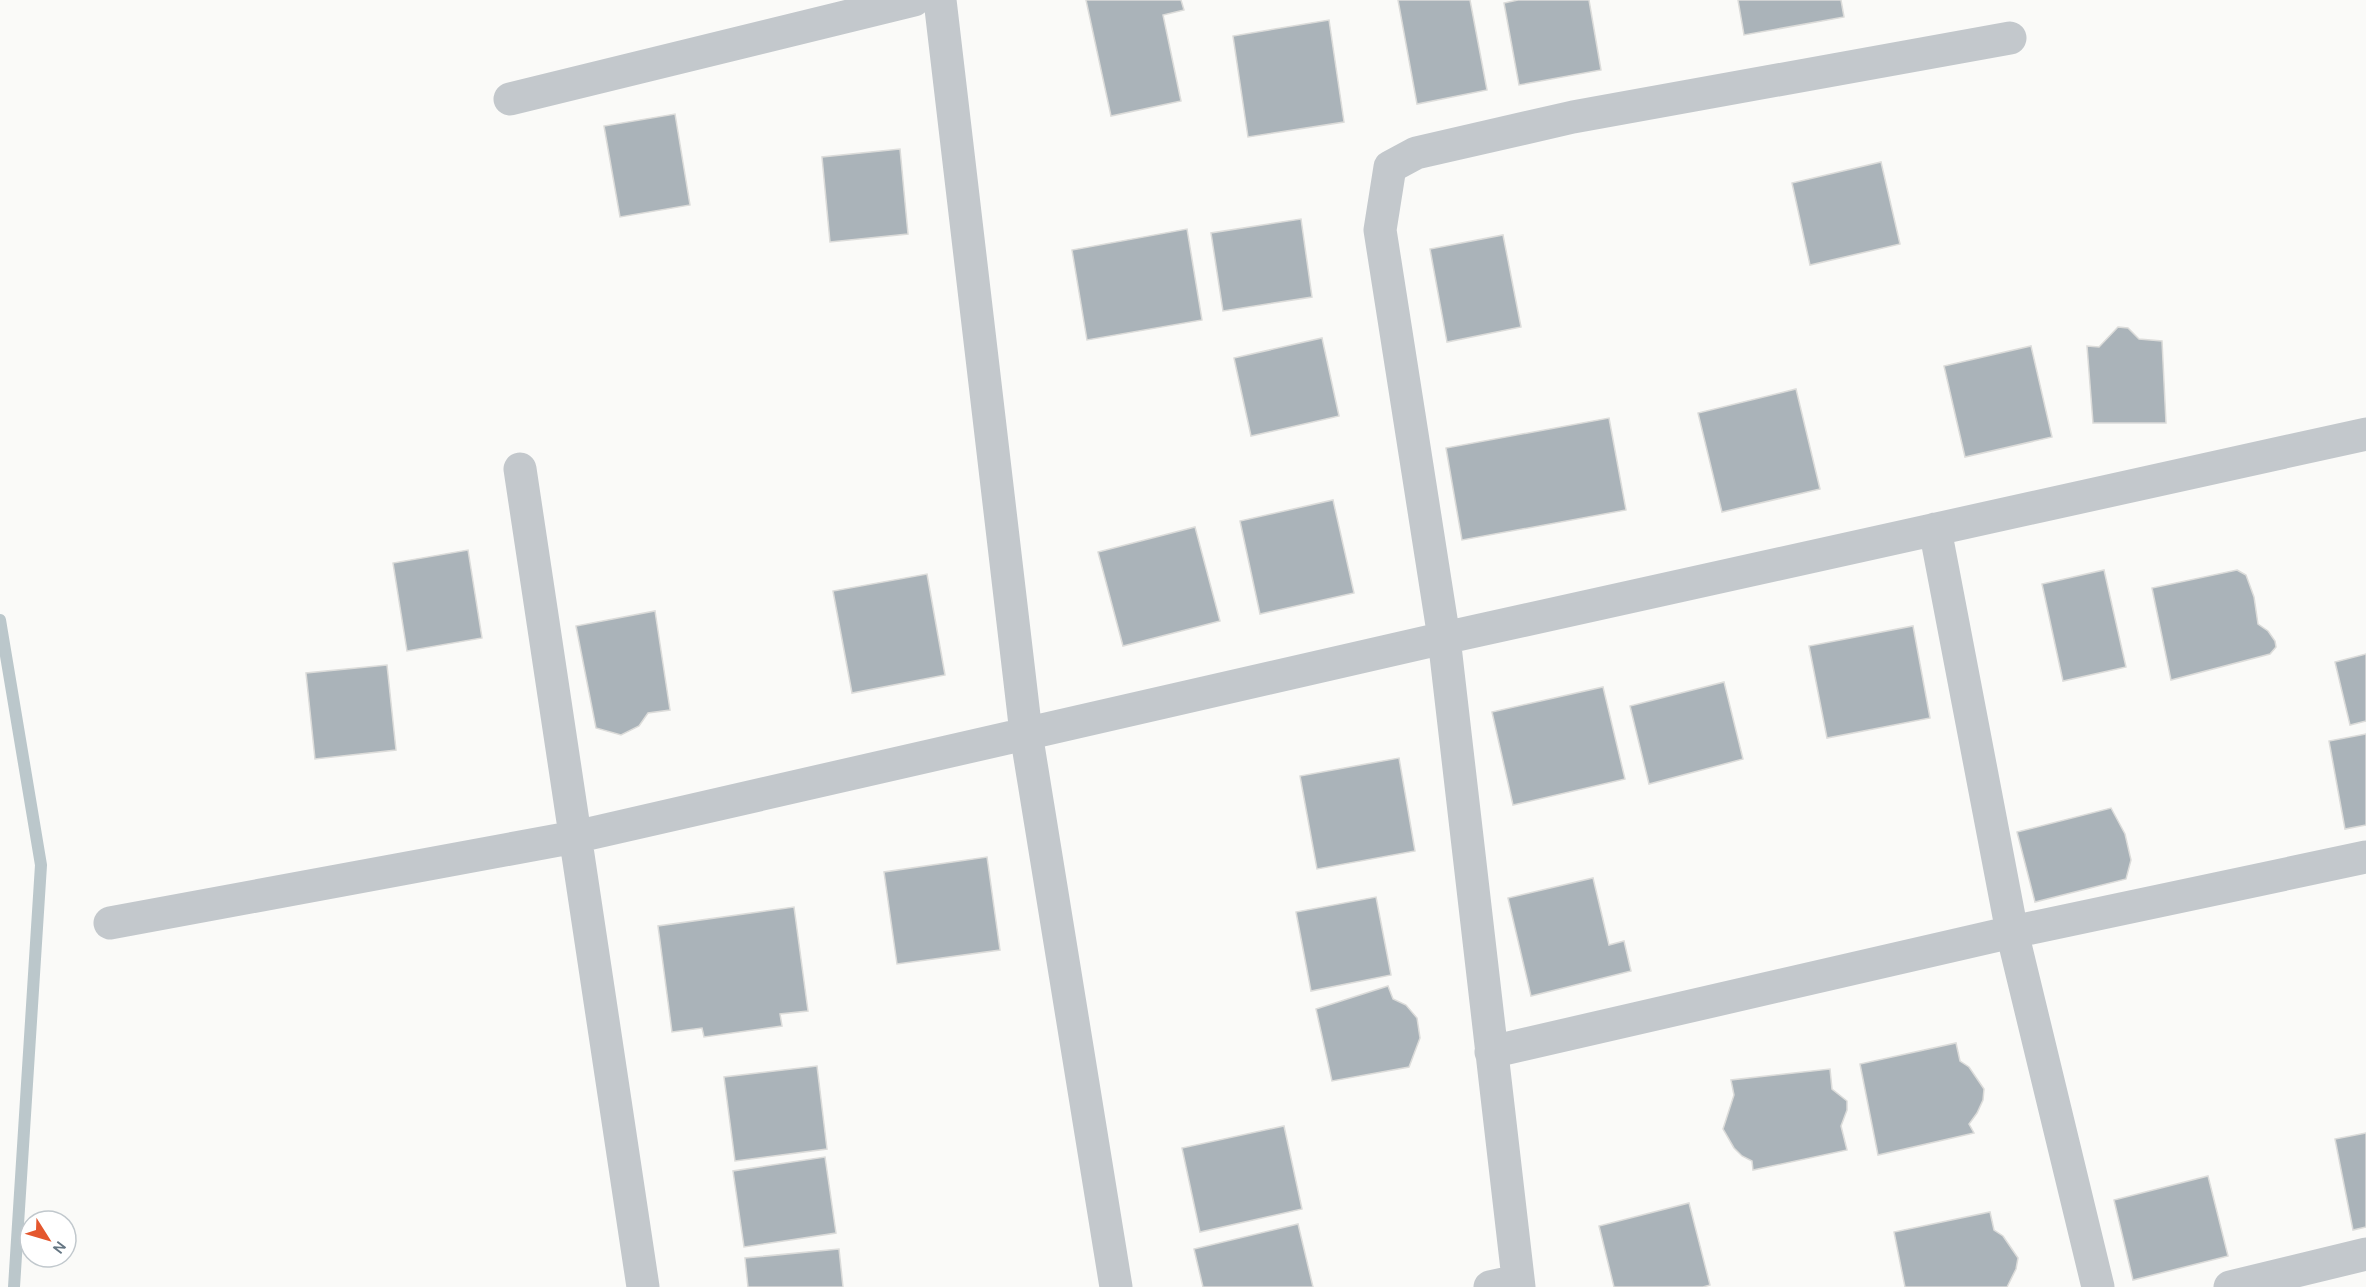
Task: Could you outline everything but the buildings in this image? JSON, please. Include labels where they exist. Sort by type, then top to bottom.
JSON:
[{"type":"street","points":[[510,99],[914,0]]},
{"type":"street","points":[[940,0],[1026,733],[1116,1287]]},
{"type":"street","points":[[1509,1285],[1491,1052],[1444,638],[1380,230],[1390,167],[1416,153],[1573,117],[2010,38]]},
{"type":"street","points":[[110,923],[575,837],[1444,638],[2366,434]]},
{"type":"street","points":[[520,469],[643,1287]]},
{"type":"street","points":[[1935,529],[2012,932],[2098,1287]]},
{"type":"street","points":[[1491,1052],[2012,932],[2366,858]]},
{"type":"street","points":[[2230,1287],[2366,1254]]},
{"type":"waterway","points":[[0,620],[41,865],[14,1287]]}]
